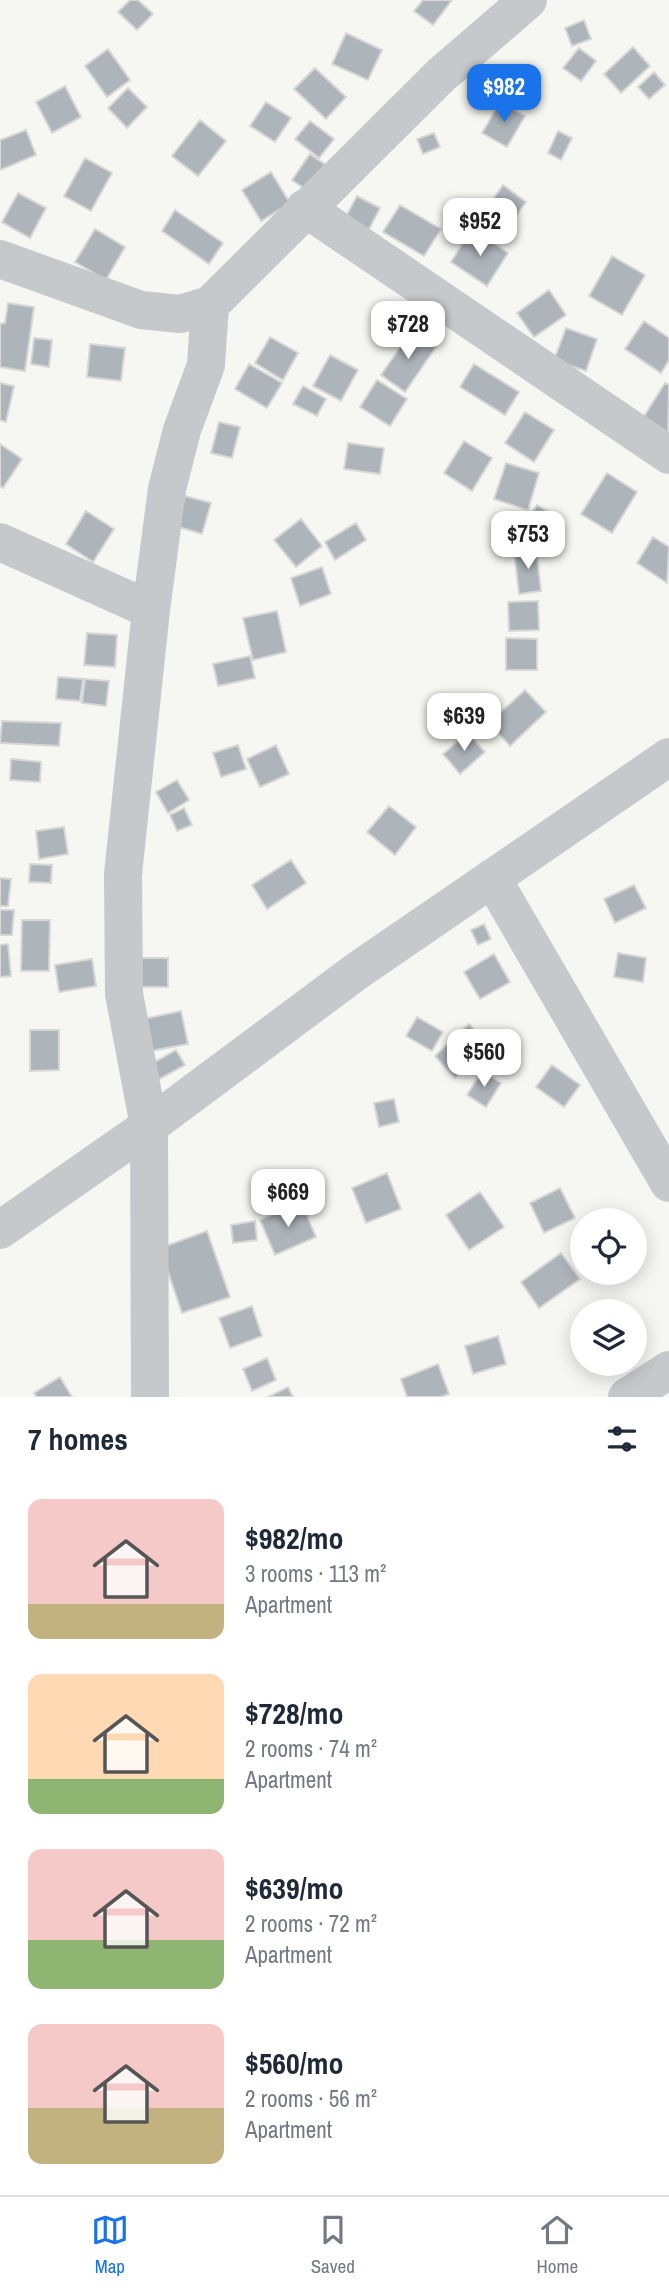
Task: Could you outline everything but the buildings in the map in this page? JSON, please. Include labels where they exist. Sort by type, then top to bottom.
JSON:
[{"type":"street","points":[[0,259],[141,310],[180,314],[210,305],[440,76],[528,0]]},
{"type":"street","points":[[305,208],[669,455]]},
{"type":"street","points":[[150,1397],[149,1126],[124,994],[121,931],[123,874],[151,610],[167,489],[183,430],[206,365],[210,305]]},
{"type":"street","points":[[0,542],[151,610]]},
{"type":"street","points":[[0,1230],[149,1126],[357,971],[669,757]]},
{"type":"street","points":[[492,878],[669,1183]]},
{"type":"street","points":[[627,1397],[669,1370]]}]
